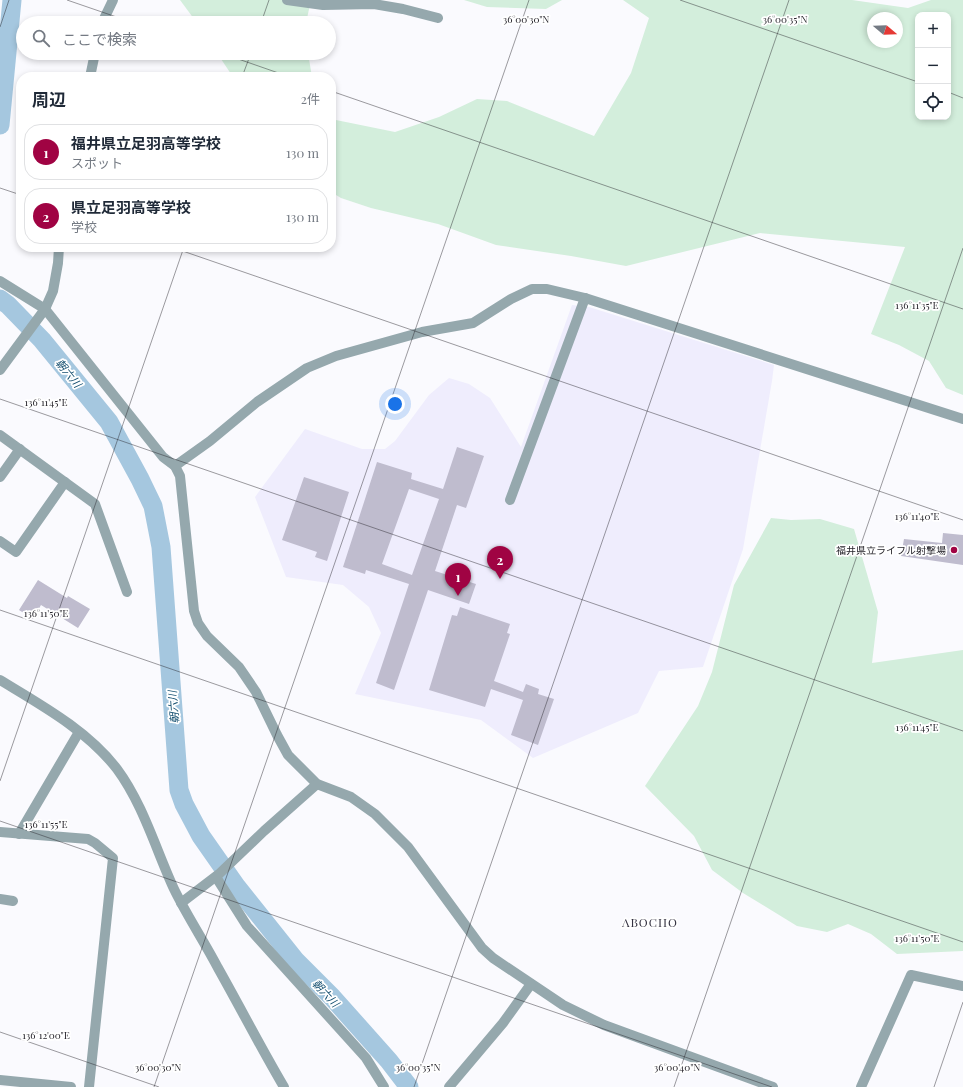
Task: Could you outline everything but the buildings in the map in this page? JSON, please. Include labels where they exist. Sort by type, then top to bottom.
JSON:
[{"type":"street","points":[[105,16],[113,0]]},
{"type":"street","points":[[287,0],[323,5],[374,4],[403,9],[438,18]]},
{"type":"street","points":[[91,72],[94,60]]},
{"type":"street","points":[[0,370],[42,312],[53,292],[59,252]]},
{"type":"street","points":[[0,281],[42,312],[163,457],[175,466],[180,476],[194,611],[198,623],[207,636],[239,666],[256,692],[276,735],[288,755],[317,784],[351,797],[375,814],[408,847],[482,948],[493,958],[530,984],[563,1005],[604,1024],[773,1087]]},
{"type":"street","points":[[175,466],[210,441],[257,402],[307,368],[336,356],[382,342],[422,332],[473,323],[511,299],[532,289],[547,289],[584,298],[963,419]]},
{"type":"street","points":[[510,500],[584,298]]},
{"type":"street","points":[[0,435],[95,504],[127,592]]},
{"type":"street","points":[[0,478],[20,449]]},
{"type":"street","points":[[0,541],[16,552],[65,482]]},
{"type":"street","points":[[0,680],[37,702],[79,732],[101,752],[117,770],[132,794],[181,903],[282,1086]]},
{"type":"street","points":[[19,834],[79,732]]},
{"type":"street","points":[[181,903],[232,863],[264,831],[317,784]]},
{"type":"street","points":[[0,832],[88,839],[114,858],[89,1087]]},
{"type":"street","points":[[218,875],[247,926],[366,1058],[384,1087]]},
{"type":"street","points":[[0,899],[13,901]]},
{"type":"street","points":[[862,1087],[911,975],[963,986]]},
{"type":"street","points":[[449,1087],[503,1023],[530,984]]},
{"type":"street","points":[[0,1080],[71,1087]]},
{"type":"shaded area","points":[[572,305],[589,307],[774,365],[743,549],[703,667],[659,671],[638,713],[533,758],[481,720],[355,694],[381,633],[369,607],[343,585],[286,577],[255,497],[305,429],[362,449],[385,449],[395,441],[429,395],[449,378],[469,384],[490,398],[521,447]]},
{"type":"green space","points":[[180,0],[311,0],[308,16],[192,16]]},
{"type":"green space","points":[[464,0],[562,0],[546,9],[487,7]]},
{"type":"green space","points":[[623,0],[852,0],[908,8],[931,0],[963,0],[963,395],[946,388],[929,361],[899,345],[871,334],[905,247],[760,233],[626,266],[496,245],[438,224],[371,208],[336,195],[336,120],[395,132],[439,117],[477,99],[507,101],[594,136],[631,73],[649,18]]},
{"type":"green space","points":[[222,60],[309,60],[311,72],[230,72]]},
{"type":"green space","points":[[771,518],[791,520],[820,519],[854,529],[878,612],[872,663],[963,650],[963,951],[897,954],[871,934],[848,924],[827,932],[797,926],[743,893],[712,870],[694,836],[645,786],[698,706],[712,672],[734,585]]},
{"type":"waterway","points":[[0,125],[12,0]]},
{"type":"waterway","name":"朝六川","points":[[0,299],[8,305],[42,340],[109,422],[153,506],[161,547],[179,790],[184,804],[201,836],[236,886],[295,960],[332,997],[389,1061],[409,1087]]},
{"type":"place","name":"福井県立ライフル射撃場","points":[[954,550]]},
{"type":"place","name":"県立足羽高等学校","points":[[500,579]]},
{"type":"place","name":"福井県立足羽高等学校","points":[[458,596]]},
{"type":"district","name":"ABOCHO","points":[[650,922]]}]
